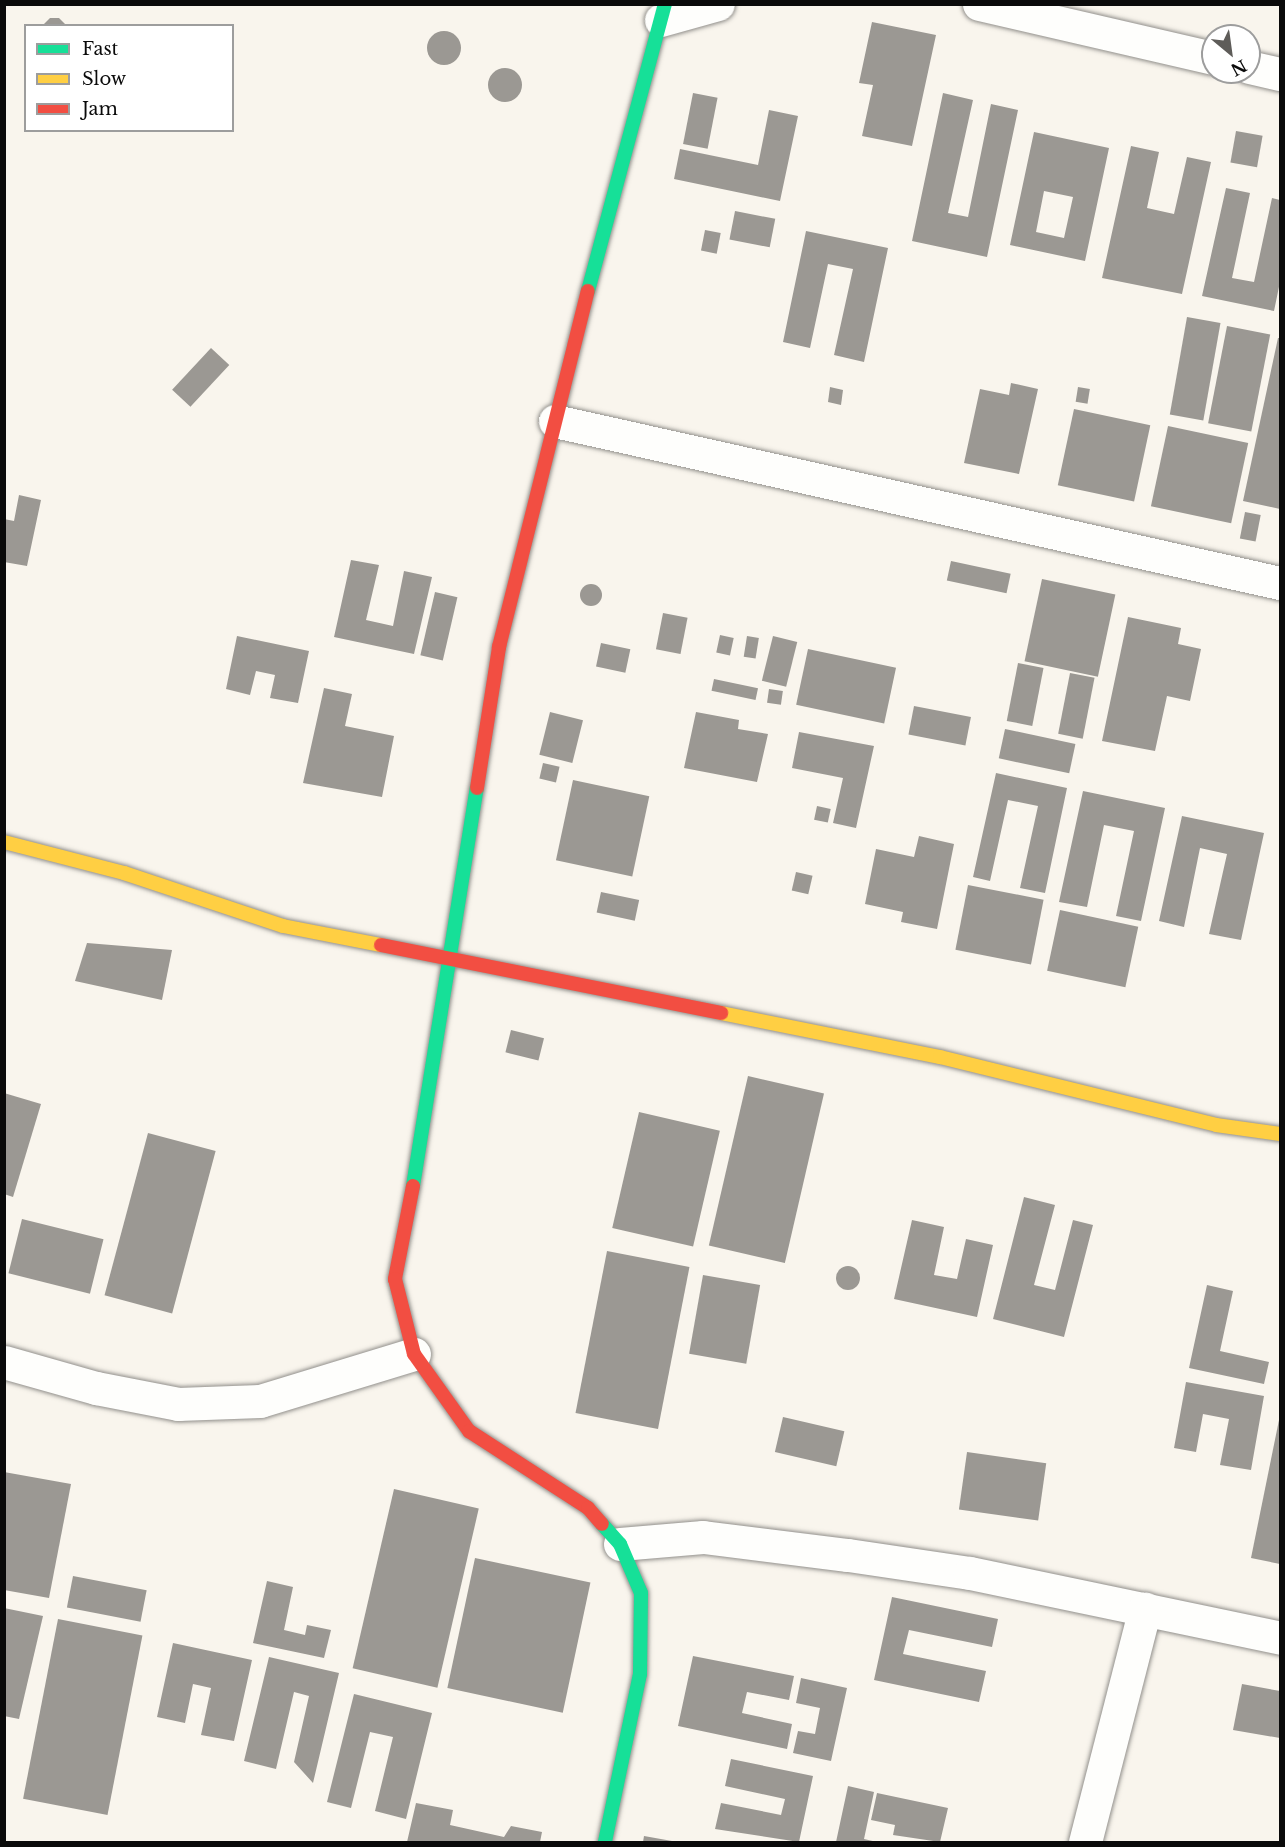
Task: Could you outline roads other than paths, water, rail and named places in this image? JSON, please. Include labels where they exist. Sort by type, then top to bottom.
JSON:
[{"type":"street","points":[[605,1842],[640,1674],[641,1593],[620,1544],[588,1508],[469,1431],[414,1354],[395,1279],[422,1140],[448,961],[499,647],[555,421],[663,12],[718,4]]},
{"type":"street","points":[[979,4],[1201,55]]},
{"type":"street","points":[[1261,70],[1281,74]]},
{"type":"street","points":[[555,421],[1281,583]]},
{"type":"street","points":[[4,842],[124,873],[283,926],[448,961],[650,997],[940,1057],[1216,1125],[1281,1134]]},
{"type":"street","points":[[4,1362],[96,1388],[178,1404],[260,1401],[414,1354]]},
{"type":"street","points":[[620,1544],[703,1537],[970,1573],[1281,1638]]},
{"type":"street","points":[[1085,1842],[1145,1609]]}]
